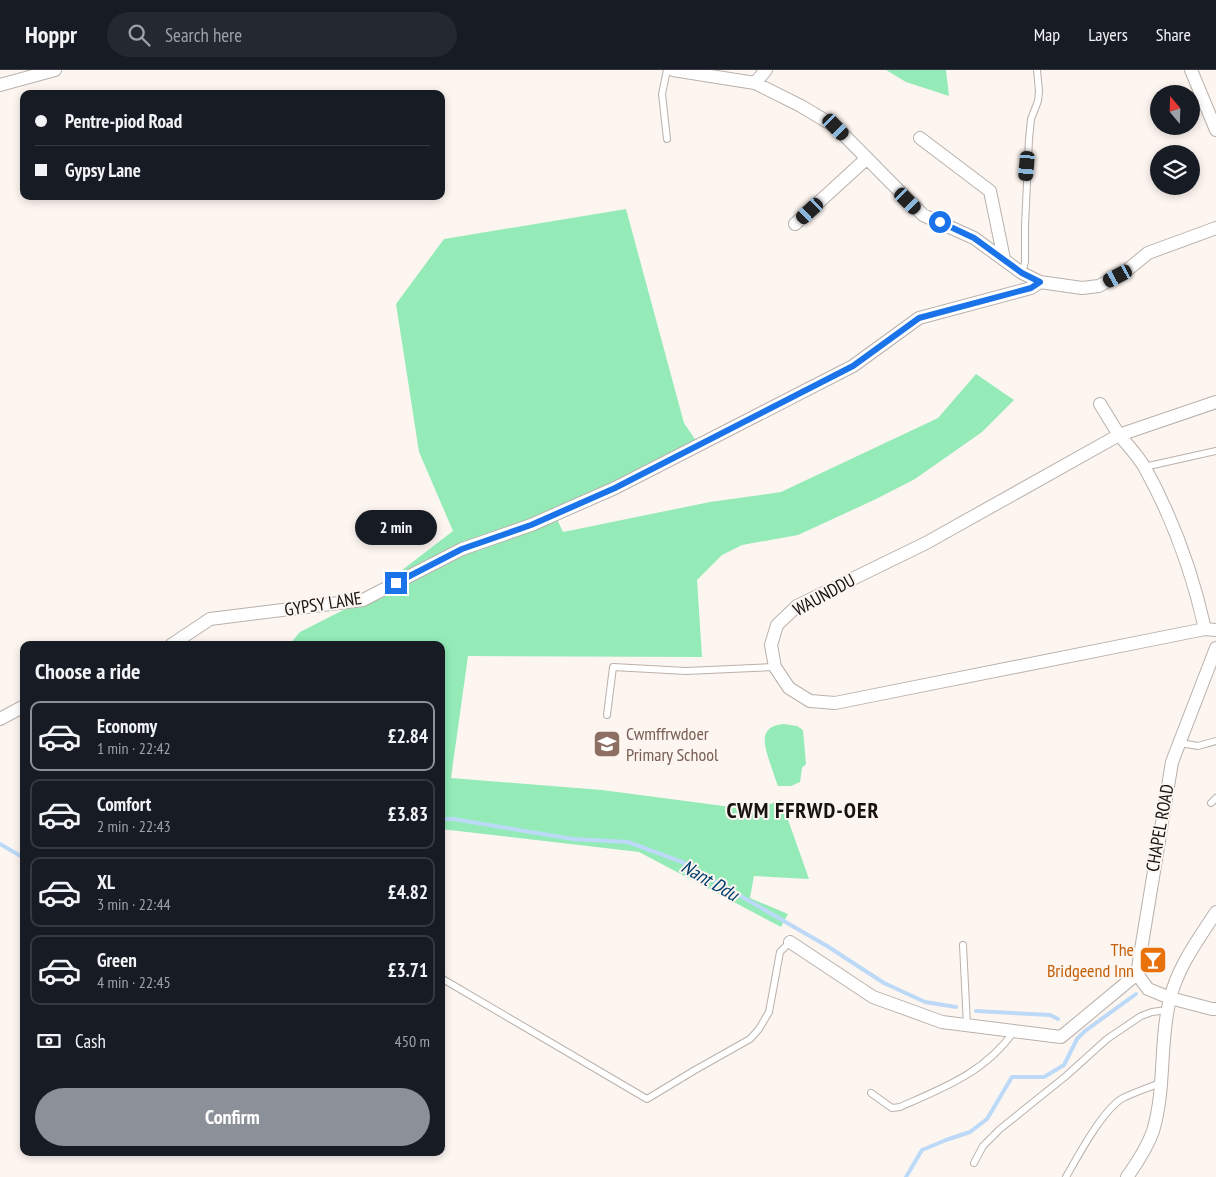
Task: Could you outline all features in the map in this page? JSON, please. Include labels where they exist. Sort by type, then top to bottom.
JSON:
[{"type":"street","points":[[0,85],[55,70]]},
{"type":"street","points":[[673,70],[755,83],[801,106],[836,127],[923,215],[974,238],[1022,273],[1044,282],[1082,288],[1099,286],[1126,272],[1148,253],[1216,228]]},
{"type":"street","points":[[755,83],[766,70]]},
{"type":"street","points":[[1194,73],[1216,130]]},
{"type":"street","points":[[920,138],[990,191],[1004,260]]},
{"type":"street","points":[[795,224],[866,158]]},
{"type":"street","name":"GYPSY LANE","points":[[177,641],[210,619],[363,600],[462,549],[531,525],[624,484],[853,366],[919,318],[1031,288],[1044,282]]},
{"type":"street","name":"WAUNDDU","points":[[774,668],[771,645],[777,625],[797,606],[926,543],[1119,435],[1216,402]]},
{"type":"street","points":[[774,668],[789,688],[810,700],[835,703],[1210,630],[1176,535],[1144,467],[1119,435],[1100,404]]},
{"type":"street","name":"CHAPEL ROAD","points":[[1137,974],[1172,762],[1216,648]]},
{"type":"street","points":[[0,719],[20,708]]},
{"type":"street","points":[[1127,1177],[1141,1158],[1152,1131],[1158,1105],[1169,1004],[1182,965],[1216,912]]},
{"type":"street","points":[[790,942],[873,997],[942,1022],[1061,1037],[1137,974],[1148,989],[1169,1004],[1216,1009]]},
{"type":"lane","points":[[667,70],[662,94],[667,139]]},
{"type":"lane","points":[[1022,273],[1025,262],[1024,226],[1029,139],[1031,119],[1038,101],[1039,91],[1037,70]]},
{"type":"lane","points":[[1144,467],[1216,451]]},
{"type":"lane","points":[[607,715],[612,667],[686,671],[774,668]]},
{"type":"lane","points":[[1180,743],[1198,746],[1216,741]]},
{"type":"lane","points":[[445,980],[647,1100],[750,1039],[766,1020],[780,952],[790,942]]},
{"type":"lane","points":[[963,945],[966,1025]]},
{"type":"lane","points":[[974,1163],[983,1146],[1000,1129],[1066,1076],[1107,1039],[1141,1016],[1169,1004]]},
{"type":"lane","points":[[871,1093],[892,1108],[900,1107],[951,1085],[971,1074],[994,1055],[1014,1030]]},
{"type":"lane","points":[[1066,1177],[1108,1111],[1122,1098],[1160,1083]]},
{"type":"green space","points":[[886,70],[946,70],[949,96],[906,82]]},
{"type":"green space","points":[[626,209],[684,423],[699,445],[555,515],[563,532],[710,502],[781,492],[938,418],[976,374],[1014,400],[982,432],[915,479],[798,535],[742,545],[722,555],[697,580],[702,657],[468,656],[451,778],[602,790],[754,810],[781,800],[809,879],[754,876],[750,898],[788,914],[781,927],[639,852],[445,829],[445,641],[292,641],[300,632],[363,600],[453,531],[419,452],[396,304],[444,239]]},
{"type":"green space","points":[[784,724],[797,726],[803,730],[806,764],[802,768],[800,782],[791,786],[778,786],[765,743],[767,732],[770,728]]},
{"type":"waterway","name":"Nant Ddu","points":[[445,819],[573,839],[628,842],[682,862],[827,946],[884,983],[925,1002],[956,1007]]},
{"type":"waterway","name":"Nant Ddu","points":[[0,844],[20,856]]},
{"type":"waterway","points":[[906,1177],[922,1150],[970,1132],[987,1119],[1012,1077],[1044,1077],[1064,1065],[1077,1039],[1085,1031],[1136,994]]},
{"type":"waterway","name":"Nant Ddu","points":[[976,1011],[1050,1015],[1058,1019]]},
{"type":"place","name":"Cwmffrwdoer Primary School","points":[[607,744]]},
{"type":"place","name":"The Bridgeend Inn","points":[[1153,960]]},
{"type":"district","name":"CWM FFRWD-OER","points":[[803,810]]},
{"type":"route","points":[[396,583],[462,549],[531,525],[615,488],[853,366],[919,318],[1031,288],[1040,282],[1022,273],[974,238],[940,222]]}]
